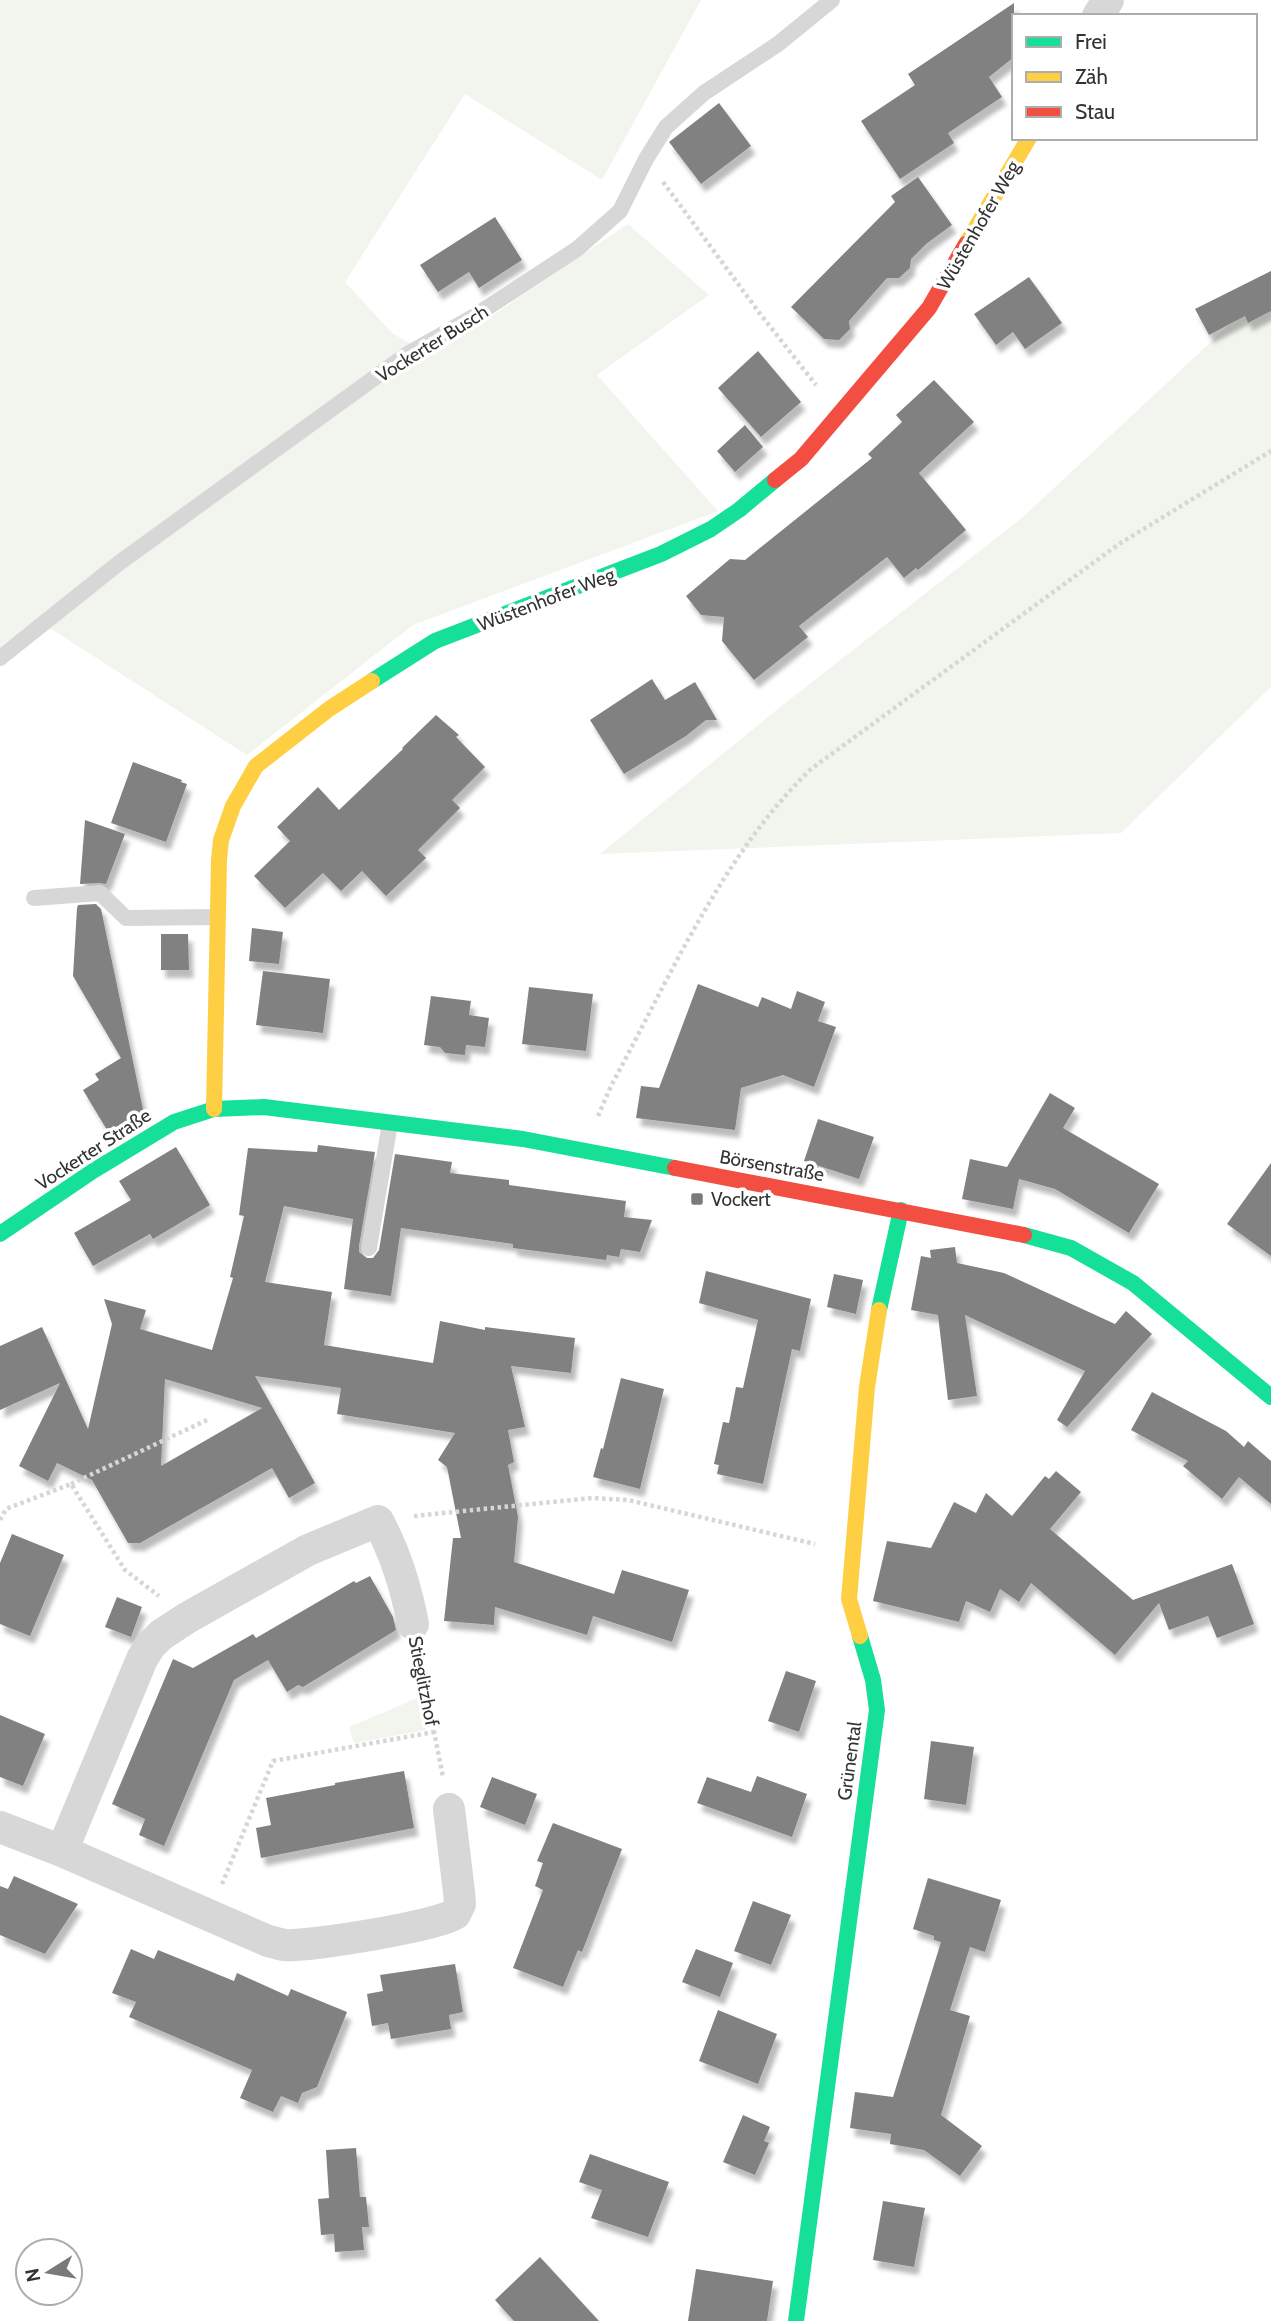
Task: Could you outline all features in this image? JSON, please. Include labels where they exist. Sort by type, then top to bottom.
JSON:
[{"type":"street","name":"Wüstenhofer Weg","points":[[214,1109],[221,840],[233,806],[256,766],[329,709],[435,641],[661,554],[712,529],[739,510],[801,459],[929,308],[1027,140]]},
{"type":"street","name":"Börsenstraße","points":[[214,1109],[264,1107],[523,1139],[1014,1232],[1071,1248],[1133,1283],[1271,1397]]},
{"type":"street","name":"Vockerter Straße","points":[[0,1234],[140,1141],[174,1122],[214,1109]]},
{"type":"street","name":"Grünental","points":[[796,2321],[877,1710],[873,1680],[849,1599],[867,1387],[874,1335],[901,1210]]},
{"type":"street","points":[[62,1851],[142,1658],[160,1635],[308,1550],[378,1521]]},
{"type":"street","name":"Stieglitzhof","points":[[378,1521],[393,1549],[406,1586],[413,1624]]},
{"type":"street","points":[[0,1827],[62,1851],[268,1941],[284,1945],[355,1937],[448,1918],[455,1914],[460,1904],[449,1809]]},
{"type":"lane","name":"Vockerter Busch","points":[[0,657],[119,563],[406,355],[473,317],[578,249],[620,211],[646,159],[666,127],[704,93],[778,44],[832,0]]},
{"type":"lane","points":[[34,898],[100,892],[126,918],[217,916]]},
{"type":"lane","points":[[369,1248],[390,1123]]},
{"type":"path","points":[[646,159],[761,315],[839,413]]},
{"type":"path","points":[[579,1149],[718,888],[768,817],[794,786],[811,769],[1119,544],[1271,451]]},
{"type":"path","points":[[0,1521],[6,1509],[71,1484],[207,1420]]},
{"type":"path","points":[[71,1484],[125,1570],[187,1618]]},
{"type":"path","points":[[378,1521],[592,1497],[628,1500],[852,1553]]},
{"type":"path","name":"Stieglitzhof","points":[[413,1624],[449,1809]]},
{"type":"path","points":[[210,1915],[273,1762],[434,1732]]},
{"type":"shaded area","points":[[0,0],[701,0],[602,180],[465,94],[345,282],[393,334],[434,355],[628,224],[709,295],[597,375],[718,511],[413,625],[247,755],[53,630],[28,625],[0,647]]},
{"type":"shaded area","points":[[1271,286],[1271,687],[1121,833],[600,854],[779,708],[1023,517]]},
{"type":"shaded area","points":[[420,1697],[426,1730],[354,1743],[349,1727]]},
{"type":"building","points":[[1014,3],[1012,59],[989,77],[1002,97],[948,133],[954,143],[900,179],[861,121],[915,85],[908,74]]},
{"type":"building","points":[[719,103],[751,146],[701,184],[669,142]]},
{"type":"building","points":[[918,177],[952,225],[911,259],[910,268],[899,278],[887,278],[849,321],[850,329],[839,340],[824,339],[791,307],[895,202],[891,196]]},
{"type":"building","points":[[495,217],[522,260],[479,288],[469,272],[438,292],[420,265]]},
{"type":"building","points":[[1271,271],[1271,311],[1248,323],[1245,316],[1209,335],[1195,309]]},
{"type":"building","points":[[1029,277],[1062,323],[1025,349],[1013,332],[996,345],[974,314]]},
{"type":"building","points":[[758,351],[801,402],[761,437],[718,388]]},
{"type":"building","points":[[934,380],[974,422],[919,473],[966,530],[918,570],[916,568],[904,578],[887,557],[799,626],[808,637],[754,680],[722,641],[724,617],[701,615],[686,596],[730,559],[745,560],[872,458],[868,454],[902,422],[896,415]]},
{"type":"building","points":[[745,425],[763,447],[735,472],[717,451]]},
{"type":"building","points":[[652,679],[665,700],[695,682],[717,720],[706,720],[686,736],[624,774],[590,720]]},
{"type":"building","points":[[436,715],[459,735],[456,737],[485,767],[452,800],[460,808],[418,850],[426,858],[386,896],[362,871],[341,891],[323,873],[285,908],[254,876],[290,841],[277,827],[318,787],[339,810]]},
{"type":"building","points":[[133,762],[187,784],[166,842],[111,823]]},
{"type":"building","points":[[85,820],[125,834],[106,884],[80,884]]},
{"type":"building","points":[[96,904],[101,909],[144,1114],[110,1135],[83,1090],[99,1080],[95,1074],[121,1058],[73,976],[77,908],[78,905]]},
{"type":"building","points":[[252,928],[283,932],[279,964],[249,961]]},
{"type":"building","points":[[161,934],[188,934],[189,970],[161,970]]},
{"type":"building","points":[[263,971],[330,979],[323,1033],[256,1025]]},
{"type":"building","points":[[698,984],[758,1007],[762,997],[791,1009],[797,991],[825,1002],[818,1021],[836,1027],[814,1087],[783,1075],[741,1088],[735,1130],[636,1118],[641,1086],[659,1088]]},
{"type":"building","points":[[529,987],[593,994],[586,1051],[522,1044]]},
{"type":"building","points":[[431,996],[471,1001],[469,1015],[489,1018],[485,1047],[466,1045],[465,1055],[445,1053],[440,1047],[424,1045]]},
{"type":"building","points":[[1050,1093],[1075,1108],[1063,1128],[1159,1184],[1129,1233],[1055,1189],[1019,1179],[1013,1209],[962,1199],[970,1159],[1007,1167]]},
{"type":"building","points":[[818,1119],[874,1137],[859,1179],[804,1161]]},
{"type":"building","points":[[318,1145],[375,1152],[359,1246],[359,1252],[367,1258],[373,1258],[379,1250],[395,1154],[452,1162],[450,1173],[509,1180],[509,1185],[626,1201],[624,1217],[652,1220],[640,1252],[621,1249],[619,1257],[607,1255],[606,1260],[513,1248],[513,1244],[401,1228],[391,1296],[344,1289],[353,1219],[284,1206],[265,1282],[332,1292],[324,1345],[433,1363],[440,1321],[485,1330],[485,1327],[575,1338],[571,1373],[511,1366],[525,1427],[508,1430],[514,1462],[508,1465],[518,1517],[514,1562],[614,1594],[622,1570],[689,1590],[672,1642],[593,1616],[587,1635],[495,1607],[494,1625],[444,1621],[453,1538],[461,1538],[447,1467],[438,1460],[455,1433],[337,1414],[341,1388],[255,1376],[315,1483],[289,1498],[272,1468],[140,1543],[128,1543],[92,1480],[57,1463],[48,1481],[19,1466],[60,1383],[0,1410],[0,1346],[42,1327],[88,1429],[112,1324],[104,1299],[146,1310],[140,1329],[212,1350],[233,1278],[230,1277],[244,1216],[239,1215],[248,1148],[317,1152]],"holes":[[[165,1379],[262,1408],[161,1466]]]},
{"type":"building","points":[[176,1147],[210,1205],[153,1239],[150,1234],[93,1266],[74,1233],[131,1200],[119,1181]]},
{"type":"building","points":[[1271,1163],[1271,1256],[1227,1224]]},
{"type":"building","points":[[955,1247],[957,1263],[1004,1273],[1115,1324],[1126,1311],[1152,1334],[1067,1427],[1057,1420],[1085,1371],[965,1315],[977,1396],[948,1400],[938,1315],[911,1310],[921,1256],[931,1258],[930,1250]]},
{"type":"building","points":[[706,1271],[811,1299],[800,1351],[792,1349],[763,1484],[717,1474],[719,1465],[714,1464],[723,1422],[729,1423],[736,1387],[743,1388],[758,1320],[699,1303]]},
{"type":"building","points":[[834,1274],[863,1280],[856,1314],[827,1307]]},
{"type":"building","points":[[621,1378],[664,1389],[640,1489],[593,1477]]},
{"type":"building","points":[[1152,1392],[1226,1431],[1244,1447],[1248,1441],[1271,1461],[1271,1504],[1239,1477],[1222,1499],[1183,1466],[1188,1461],[1131,1430]]},
{"type":"building","points":[[1056,1471],[1081,1492],[1050,1529],[1133,1600],[1232,1564],[1254,1624],[1217,1638],[1208,1616],[1169,1630],[1159,1603],[1115,1655],[1031,1583],[1019,1602],[1000,1589],[990,1612],[966,1601],[959,1622],[873,1601],[887,1541],[931,1548],[954,1502],[976,1513],[986,1493],[1012,1516],[1045,1476],[1049,1479]]},
{"type":"building","points":[[12,1534],[64,1555],[30,1636],[0,1624],[0,1563]]},
{"type":"building","points":[[370,1576],[393,1617],[396,1630],[303,1687],[298,1685],[287,1692],[268,1660],[234,1680],[164,1846],[139,1835],[145,1819],[112,1804],[173,1659],[193,1668],[253,1634],[256,1638],[354,1581],[356,1583]]},
{"type":"building","points":[[117,1597],[142,1607],[131,1637],[105,1627]]},
{"type":"building","points":[[786,1671],[816,1681],[799,1732],[768,1721]]},
{"type":"building","points":[[0,1715],[45,1734],[23,1786],[0,1777]]},
{"type":"building","points":[[931,1741],[974,1747],[966,1805],[924,1799]]},
{"type":"building","points":[[404,1771],[414,1828],[261,1858],[256,1828],[271,1825],[266,1798]]},
{"type":"building","points":[[757,1776],[807,1794],[792,1837],[697,1803],[707,1777],[751,1792]]},
{"type":"building","points":[[492,1777],[537,1794],[525,1825],[480,1807]]},
{"type":"building","points":[[553,1823],[622,1849],[582,1952],[578,1950],[563,1987],[513,1968],[543,1890],[535,1886],[543,1863],[537,1861]]},
{"type":"building","points":[[14,1876],[78,1904],[45,1954],[0,1935],[0,1886],[8,1889]]},
{"type":"building","points":[[928,1878],[1001,1900],[985,1952],[970,1947],[950,2010],[970,2016],[941,2115],[982,2146],[960,2176],[924,2150],[890,2144],[891,2134],[850,2128],[855,2092],[893,2097],[941,1942],[934,1940],[934,1936],[913,1929]]},
{"type":"building","points":[[753,1901],[791,1915],[771,1965],[734,1951]]},
{"type":"building","points":[[131,1949],[154,1959],[158,1950],[234,1981],[237,1973],[288,1996],[291,1989],[347,2012],[317,2087],[302,2093],[298,2103],[281,2096],[273,2112],[240,2098],[252,2070],[129,2017],[136,2002],[112,1993]]},
{"type":"building","points":[[696,1949],[733,1963],[720,1997],[682,1982]]},
{"type":"building","points":[[455,1964],[463,2012],[449,2015],[451,2029],[391,2039],[388,2023],[372,2026],[367,1994],[383,1991],[380,1975]]},
{"type":"building","points":[[718,2010],[777,2034],[758,2084],[699,2061]]},
{"type":"building","points":[[743,2115],[770,2127],[764,2141],[769,2143],[755,2175],[723,2162]]},
{"type":"building","points":[[356,2148],[360,2197],[366,2197],[369,2227],[362,2227],[364,2250],[335,2252],[334,2234],[321,2235],[318,2199],[329,2198],[326,2150]]},
{"type":"building","points":[[590,2154],[669,2182],[648,2237],[591,2218],[602,2190],[579,2182]]},
{"type":"building","points":[[883,2201],[925,2208],[914,2267],[873,2260]]},
{"type":"building","points":[[540,2257],[599,2321],[514,2321],[495,2300]]},
{"type":"building","points":[[696,2269],[773,2281],[767,2321],[688,2321]]},
{"type":"traffic: fast","points":[[372,681],[435,641],[661,554],[711,529],[775,480]]},
{"type":"traffic: fast","points":[[0,1234],[93,1171],[174,1122],[214,1109],[264,1107],[523,1139],[675,1168]]},
{"type":"traffic: fast","points":[[879,1310],[901,1210]]},
{"type":"traffic: fast","points":[[1024,1235],[1071,1248],[1133,1283],[1271,1397]]},
{"type":"traffic: fast","points":[[796,2321],[877,1710],[873,1680],[860,1636]]},
{"type":"traffic: slow","points":[[966,244],[1028,140]]},
{"type":"traffic: slow","points":[[214,1109],[219,860],[221,840],[233,806],[256,766],[329,709],[372,681]]},
{"type":"traffic: slow","points":[[860,1636],[849,1599],[867,1387],[879,1310]]},
{"type":"traffic: jam","points":[[775,480],[801,459],[929,308],[966,244]]},
{"type":"traffic: jam","points":[[675,1168],[1024,1235]]},
{"type":"place","name":"Vockert","points":[[697,1199]]}]
